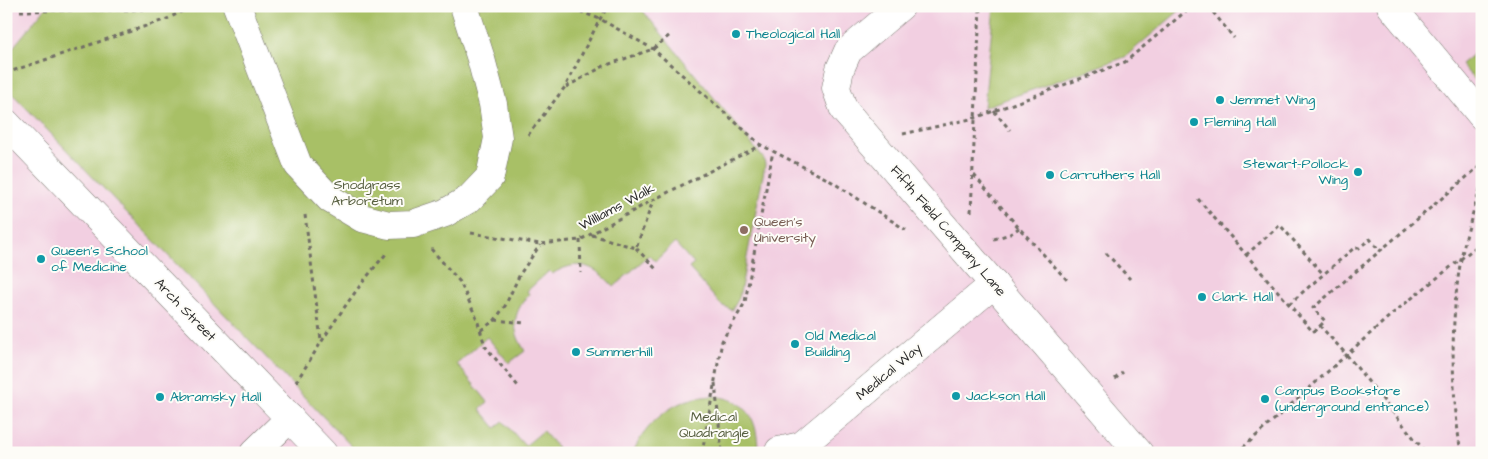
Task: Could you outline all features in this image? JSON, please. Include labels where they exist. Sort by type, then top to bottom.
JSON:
[{"type":"street","points":[[237,6],[298,165],[330,200],[362,218],[389,225],[413,224],[445,213],[469,199],[490,177],[498,138],[493,104],[464,6]]},
{"type":"street","name":"Fifth Field Company Lane","points":[[901,6],[848,51],[840,69],[836,88],[844,110],[871,141],[979,248],[994,284],[1139,453]]},
{"type":"street","points":[[1391,6],[1482,116]]},
{"type":"street","name":"Arch Street","points":[[6,123],[323,453]]},
{"type":"street","name":"Medical Way","points":[[779,451],[801,446],[994,284]]},
{"type":"street","points":[[254,453],[285,413]]},
{"type":"path","points":[[6,73],[167,19],[192,6]]},
{"type":"path","points":[[564,6],[600,19],[653,49],[761,145],[829,180],[912,234]]},
{"type":"path","points":[[527,136],[565,87],[608,6]]},
{"type":"path","points":[[980,6],[973,174],[979,248],[1019,228]]},
{"type":"path","points":[[871,141],[975,118],[1125,62],[1192,6]]},
{"type":"path","points":[[1208,6],[1234,38]]},
{"type":"path","points":[[20,11],[188,9]]},
{"type":"path","points":[[565,87],[604,66],[653,49],[670,35]]},
{"type":"path","points":[[994,111],[1010,130]]},
{"type":"path","name":"Williams Walk","points":[[469,233],[540,244],[580,240],[761,145]]},
{"type":"path","points":[[702,453],[722,341],[745,302],[773,151]]},
{"type":"path","points":[[1198,199],[1313,332],[1325,321],[1313,308],[1482,164]]},
{"type":"path","points":[[973,174],[1068,281]]},
{"type":"path","points":[[1461,453],[1456,423],[1453,328],[1461,258],[1482,182]]},
{"type":"path","points":[[636,248],[653,200]]},
{"type":"path","points":[[304,211],[322,341]]},
{"type":"path","points":[[285,413],[322,341],[367,274],[413,224],[427,244],[460,282],[481,330],[485,346],[518,386]]},
{"type":"path","points":[[1246,255],[1280,225],[1323,274]]},
{"type":"path","points":[[590,234],[636,248],[657,270]]},
{"type":"path","points":[[1289,304],[1354,248],[1359,248],[1370,239],[1380,251]]},
{"type":"path","points":[[580,240],[581,274]]},
{"type":"path","points":[[1236,453],[1392,314],[1482,242]]},
{"type":"path","points":[[481,330],[495,320],[505,306],[520,274],[540,244]]},
{"type":"path","points":[[1106,253],[1130,279]]},
{"type":"path","points":[[495,320],[525,323]]},
{"type":"path","points":[[1320,326],[1346,354],[1426,453]]},
{"type":"path","points":[[1111,382],[1123,372]]},
{"type":"path","points":[[715,378],[722,453]]},
{"type":"shaded area","name":"Queen's University","points":[[6,6],[1482,6],[1482,453],[6,453]]},
{"type":"green space","name":"Snodgrass Arboretum","points":[[47,6],[639,6],[764,159],[765,165],[739,298],[732,310],[721,305],[689,268],[694,264],[675,243],[655,261],[649,255],[614,287],[600,273],[586,266],[570,266],[552,274],[549,271],[527,291],[529,294],[519,308],[515,322],[517,336],[525,351],[509,363],[487,337],[457,364],[488,402],[480,409],[496,428],[503,421],[525,446],[543,431],[562,453],[358,453],[6,87],[6,56]]},
{"type":"green space","points":[[994,6],[1185,6],[1125,57],[984,107]]},
{"type":"green space","points":[[1482,47],[1482,89],[1461,64]]},
{"type":"green space","name":"Medical Quadrangle","points":[[712,396],[734,401],[748,413],[756,430],[758,453],[633,453],[642,435],[665,412],[683,402]]},
{"type":"place","name":"Theological Hall","points":[[736,34]]},
{"type":"place","name":"Jemmet Wing","points":[[1220,100]]},
{"type":"place","name":"Fleming Hall","points":[[1194,122]]},
{"type":"place","name":"Stewart-Pollock Wing","points":[[1358,172]]},
{"type":"place","name":"Carruthers Hall","points":[[1050,175]]},
{"type":"place","name":"Queen's University","points":[[744,230]]},
{"type":"place","name":"Queen's School of Medicine","points":[[41,259]]},
{"type":"place","name":"Clark Hall","points":[[1202,297]]},
{"type":"place","name":"Old Medical Building","points":[[795,344]]},
{"type":"place","name":"Summerhill","points":[[576,352]]},
{"type":"place","name":"Jackson Hall","points":[[956,396]]},
{"type":"place","name":"Abramsky Hall","points":[[160,397]]},
{"type":"place","name":"Campus Bookstore (underground entrance)","points":[[1265,399]]}]
